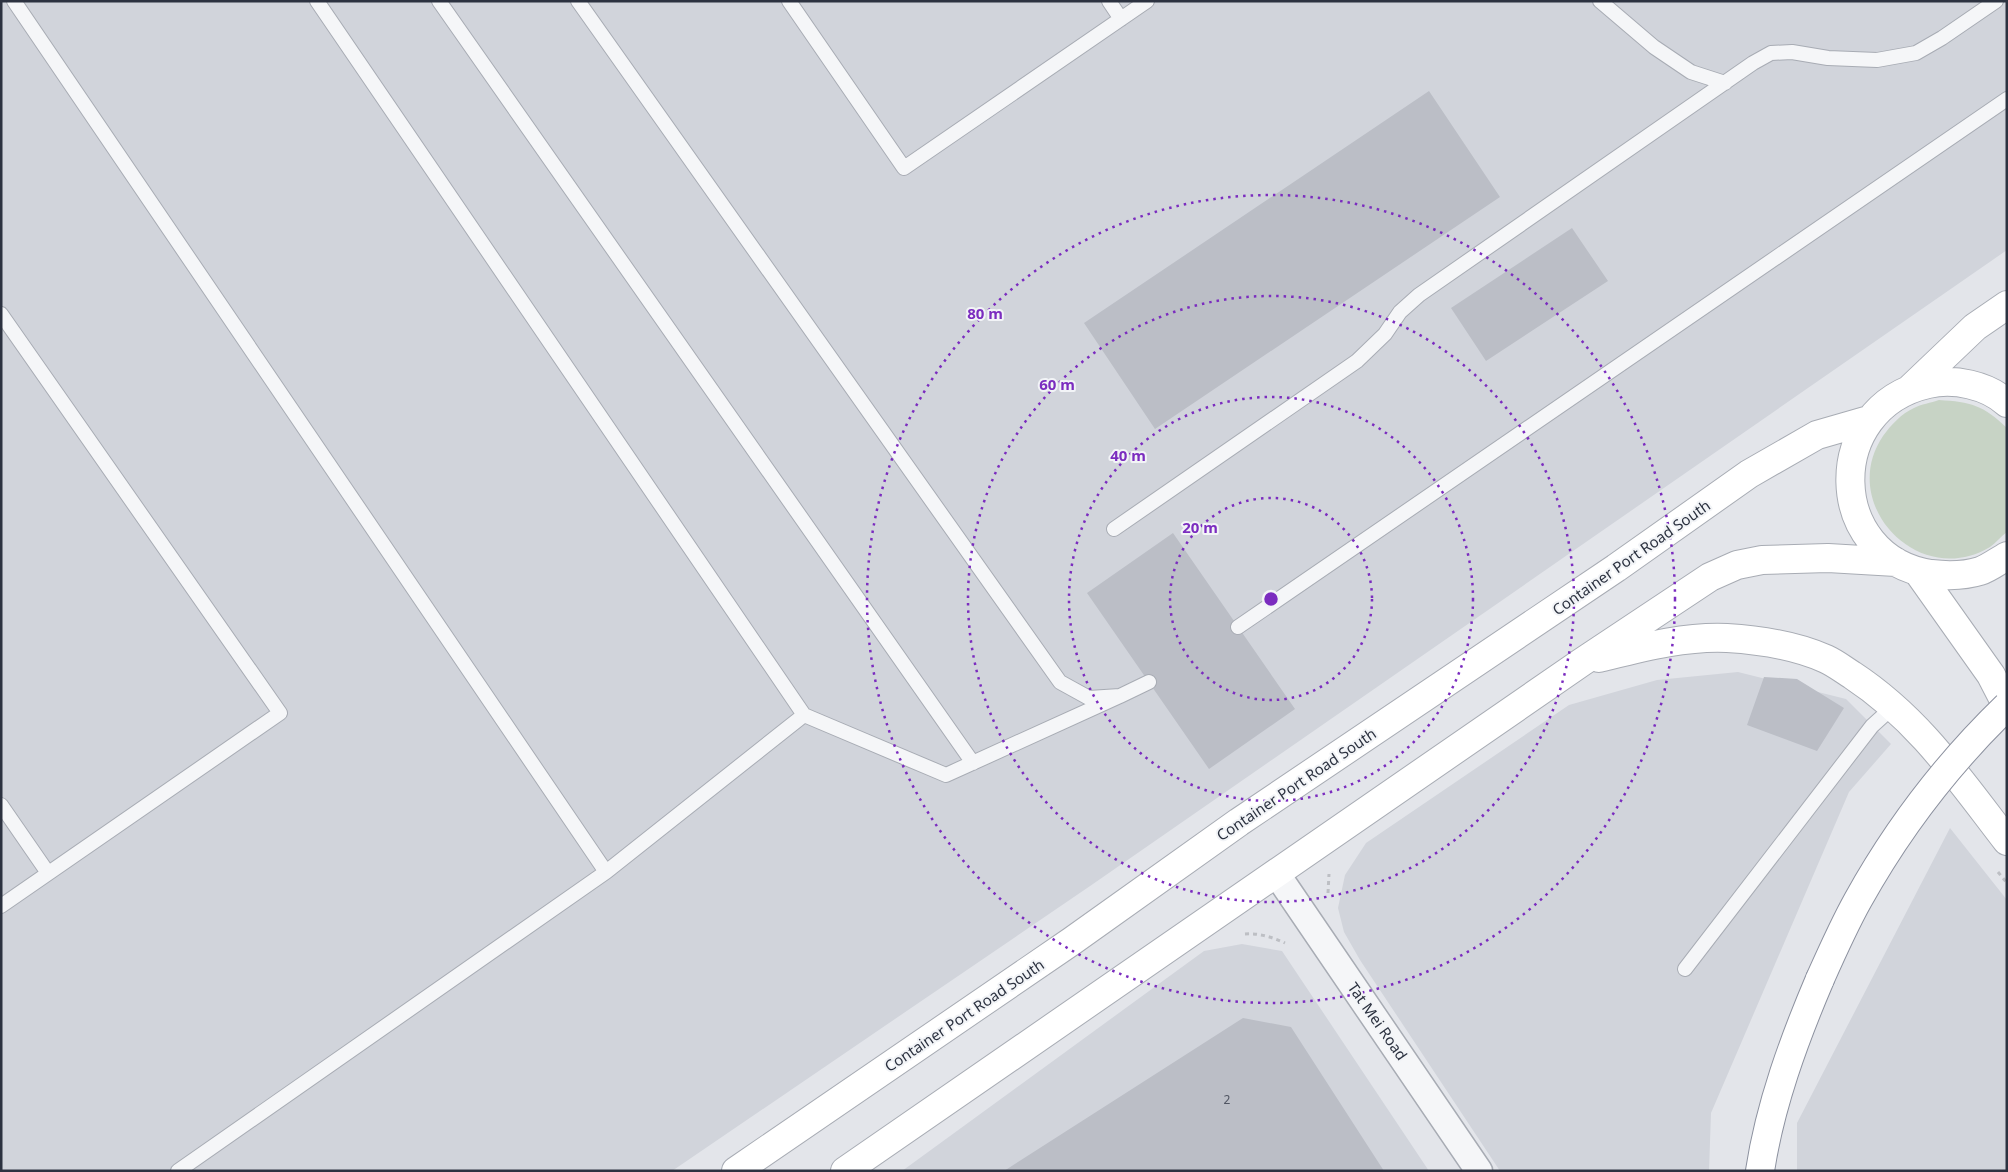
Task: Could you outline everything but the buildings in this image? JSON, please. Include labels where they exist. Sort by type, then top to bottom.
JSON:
[{"type":"main road","points":[[1911,388],[1975,327],[2007,305]]},
{"type":"main road","points":[[1760,1171],[1777,1096],[1802,1020],[1858,900],[1903,827],[1929,792],[2007,706],[1991,674],[1907,567],[1875,544],[1860,523],[1851,495],[1851,463],[1857,440],[1869,420],[1887,401],[1911,388],[1938,381],[1970,384],[2000,397],[2007,403]]},
{"type":"main road","name":"Container Port Road South","points":[[736,1171],[1072,941],[1239,822],[1616,568],[1749,474],[1817,435],[1869,420]]},
{"type":"main road","points":[[845,1171],[1276,872],[1582,662],[1710,577],[1737,565],[1762,560],[1828,558],[1907,567],[1950,577],[1981,571],[2007,556]]},
{"type":"main road","points":[[1582,662],[1675,642],[1725,638],[1780,644],[1827,659],[1874,690],[1905,716],[1940,754],[2007,841]]},
{"type":"street","name":"Tat Mei Road","points":[[1276,872],[1479,1171]]},
{"type":"lane","points":[[14,1],[606,872]]},
{"type":"lane","points":[[317,1],[804,715],[946,775],[1149,682]]},
{"type":"lane","points":[[439,1],[974,763]]},
{"type":"lane","points":[[578,1],[1055,676],[1060,682],[1089,698],[1120,696]]},
{"type":"lane","points":[[789,1],[904,168],[1147,1]]},
{"type":"lane","points":[[1109,1],[1121,19]]},
{"type":"lane","points":[[1600,1],[1654,47],[1691,72],[1725,83]]},
{"type":"lane","points":[[1114,529],[1358,361],[1385,334],[1400,312],[1419,296],[1770,53],[1792,52],[1828,58],[1877,60],[1916,53],[1942,38],[1996,1]]},
{"type":"lane","points":[[1238,626],[2007,99]]},
{"type":"lane","points":[[1,314],[280,713],[1,906]]},
{"type":"lane","points":[[1685,969],[1872,726],[1894,706]]},
{"type":"lane","points":[[178,1171],[606,872],[804,715]]},
{"type":"lane","points":[[1,805],[48,873]]},
{"type":"path","points":[[1995,868],[2007,883]]},
{"type":"path","points":[[1329,870],[1329,899]]},
{"type":"path","points":[[1243,935],[1253,934],[1272,937],[1292,947]]},
{"type":"shaded area","points":[[1,1],[2007,1],[2007,250],[1093,884],[672,1171],[1,1171]]},
{"type":"shaded area","points":[[1738,672],[1846,699],[1891,744],[1849,792],[1711,1113],[1709,1171],[1500,1171],[1360,960],[1344,932],[1338,908],[1345,875],[1366,843],[1569,705],[1657,680]]},
{"type":"shaded area","points":[[1950,828],[2007,900],[2007,1171],[1797,1171],[1797,1123]]},
{"type":"shaded area","points":[[1242,944],[1282,951],[1429,1171],[902,1171],[1204,951]]},
{"type":"green space","points":[[1939,400],[1976,406],[1991,414],[2007,428],[2007,532],[1990,547],[1963,557],[1937,557],[1913,549],[1893,533],[1878,512],[1870,488],[1871,462],[1886,432],[1909,410]]}]
